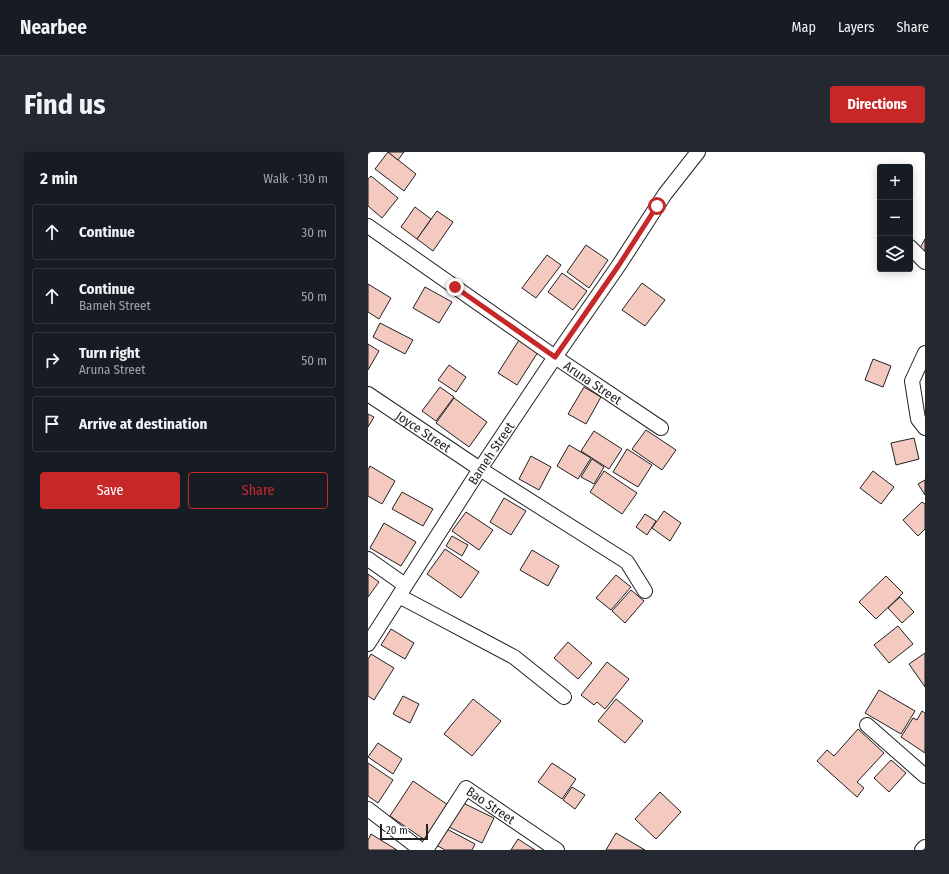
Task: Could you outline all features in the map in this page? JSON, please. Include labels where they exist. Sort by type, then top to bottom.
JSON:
[{"type":"street","name":"Bameh Street","points":[[368,644],[480,469],[555,357],[619,265],[665,194],[698,152]]},
{"type":"street","name":"Aruna Street","points":[[368,226],[555,357],[661,428]]},
{"type":"street","points":[[913,250],[925,262]]},
{"type":"street","points":[[921,423],[912,381],[925,353]]},
{"type":"street","name":"Joyce Street","points":[[368,394],[480,469],[627,562],[645,591]]},
{"type":"street","points":[[368,559],[402,591],[514,657],[564,697]]},
{"type":"street","points":[[867,725],[925,776]]},
{"type":"street","name":"Bao Street","points":[[426,850],[466,788],[557,850]]},
{"type":"street","points":[[368,809],[421,850]]},
{"type":"street","points":[[922,850],[925,847]]},
{"type":"building","points":[[388,152],[416,174],[404,191],[375,169]]},
{"type":"building","points":[[388,152],[404,152],[398,160]]},
{"type":"building","points":[[371,176],[398,198],[382,218],[368,206],[368,179]]},
{"type":"building","points":[[415,207],[431,219],[417,239],[401,227]]},
{"type":"building","points":[[437,211],[453,222],[433,251],[417,239]]},
{"type":"building","points":[[925,239],[925,251],[920,248]]},
{"type":"building","points":[[586,245],[608,260],[589,288],[567,272]]},
{"type":"building","points":[[547,255],[561,265],[536,298],[522,288]]},
{"type":"building","points":[[562,273],[587,291],[573,310],[548,292]]},
{"type":"building","points":[[642,283],[665,300],[645,326],[622,310]]},
{"type":"building","points":[[368,284],[391,298],[379,319],[368,312]]},
{"type":"building","points":[[425,287],[452,302],[439,323],[413,308]]},
{"type":"building","points":[[380,323],[413,340],[405,354],[373,337]]},
{"type":"building","points":[[519,340],[538,352],[517,385],[498,373]]},
{"type":"building","points":[[368,344],[379,351],[368,370]]},
{"type":"building","points":[[873,359],[891,366],[883,387],[865,380]]},
{"type":"building","points":[[449,365],[466,377],[456,392],[438,380]]},
{"type":"building","points":[[440,387],[454,397],[436,421],[422,411]]},
{"type":"building","points":[[584,387],[601,397],[586,424],[568,414]]},
{"type":"building","points":[[454,398],[487,422],[469,447],[436,423]]},
{"type":"building","points":[[368,414],[374,417],[368,427]]},
{"type":"building","points":[[646,430],[676,450],[662,470],[632,449]]},
{"type":"building","points":[[594,431],[622,449],[609,469],[581,451]]},
{"type":"building","points":[[914,438],[919,459],[896,465],[891,443]]},
{"type":"building","points":[[569,445],[591,458],[578,479],[557,466]]},
{"type":"building","points":[[627,449],[652,465],[638,487],[613,472]]},
{"type":"building","points":[[531,456],[551,467],[539,490],[519,479]]},
{"type":"building","points":[[592,459],[604,467],[594,484],[581,477]]},
{"type":"building","points":[[370,466],[395,481],[382,504],[368,496],[368,470]]},
{"type":"building","points":[[604,471],[637,493],[622,514],[590,492]]},
{"type":"building","points":[[873,471],[894,487],[881,504],[860,488]]},
{"type":"building","points":[[925,480],[925,495],[918,484]]},
{"type":"building","points":[[402,492],[433,509],[423,526],[392,509]]},
{"type":"building","points":[[504,498],[526,511],[511,535],[490,522]]},
{"type":"building","points":[[922,502],[925,504],[925,529],[918,536],[903,520]]},
{"type":"building","points":[[664,511],[681,523],[670,541],[652,528]]},
{"type":"building","points":[[466,512],[493,530],[479,550],[452,531]]},
{"type":"building","points":[[645,514],[656,521],[647,535],[636,527]]},
{"type":"building","points":[[384,523],[416,542],[401,566],[370,548]]},
{"type":"building","points":[[452,536],[468,545],[462,556],[446,546]]},
{"type":"building","points":[[445,549],[479,572],[461,598],[427,574]]},
{"type":"building","points":[[532,550],[559,566],[548,586],[520,570]]},
{"type":"building","points":[[368,574],[379,582],[368,597]]},
{"type":"building","points":[[616,575],[631,587],[611,610],[596,598]]},
{"type":"building","points":[[886,576],[903,593],[876,619],[859,602]]},
{"type":"building","points":[[631,590],[644,601],[625,623],[612,611]]},
{"type":"building","points":[[900,597],[914,612],[902,623],[888,608]]},
{"type":"building","points":[[898,626],[913,644],[889,663],[874,645]]},
{"type":"building","points":[[391,629],[414,643],[405,659],[381,645]]},
{"type":"building","points":[[568,642],[592,663],[578,679],[554,658]]},
{"type":"building","points":[[925,653],[925,687],[909,664]]},
{"type":"building","points":[[371,654],[394,668],[374,700],[368,696],[368,659]]},
{"type":"building","points":[[607,662],[629,679],[605,709],[597,702],[594,705],[581,695]]},
{"type":"building","points":[[879,690],[915,711],[901,734],[865,713]]},
{"type":"building","points":[[403,696],[419,704],[410,723],[393,714]]},
{"type":"building","points":[[473,699],[501,721],[472,756],[444,734]]},
{"type":"building","points":[[616,699],[643,721],[625,743],[598,721]]},
{"type":"building","points":[[922,711],[925,713],[925,753],[901,737],[913,718],[917,720]]},
{"type":"building","points":[[858,729],[884,753],[857,782],[864,788],[857,797],[817,761],[827,750],[834,756]]},
{"type":"building","points":[[378,743],[402,759],[393,774],[368,757]]},
{"type":"building","points":[[891,760],[906,773],[889,792],[874,778]]},
{"type":"building","points":[[368,763],[393,780],[378,803],[368,796]]},
{"type":"building","points":[[552,763],[576,779],[562,799],[538,782]]},
{"type":"building","points":[[413,781],[448,805],[425,840],[390,816]]},
{"type":"building","points":[[572,787],[585,795],[575,809],[563,800]]},
{"type":"building","points":[[660,792],[681,812],[656,839],[635,819]]},
{"type":"building","points":[[461,802],[494,818],[482,843],[449,827]]},
{"type":"building","points":[[445,828],[475,844],[472,850],[445,850],[436,845]]},
{"type":"building","points":[[616,833],[645,850],[606,850]]},
{"type":"building","points":[[371,834],[397,850],[368,850],[368,840]]},
{"type":"building","points":[[518,839],[535,850],[511,850]]},
{"type":"route","points":[[455,287],[555,357],[619,265],[657,206]]}]
